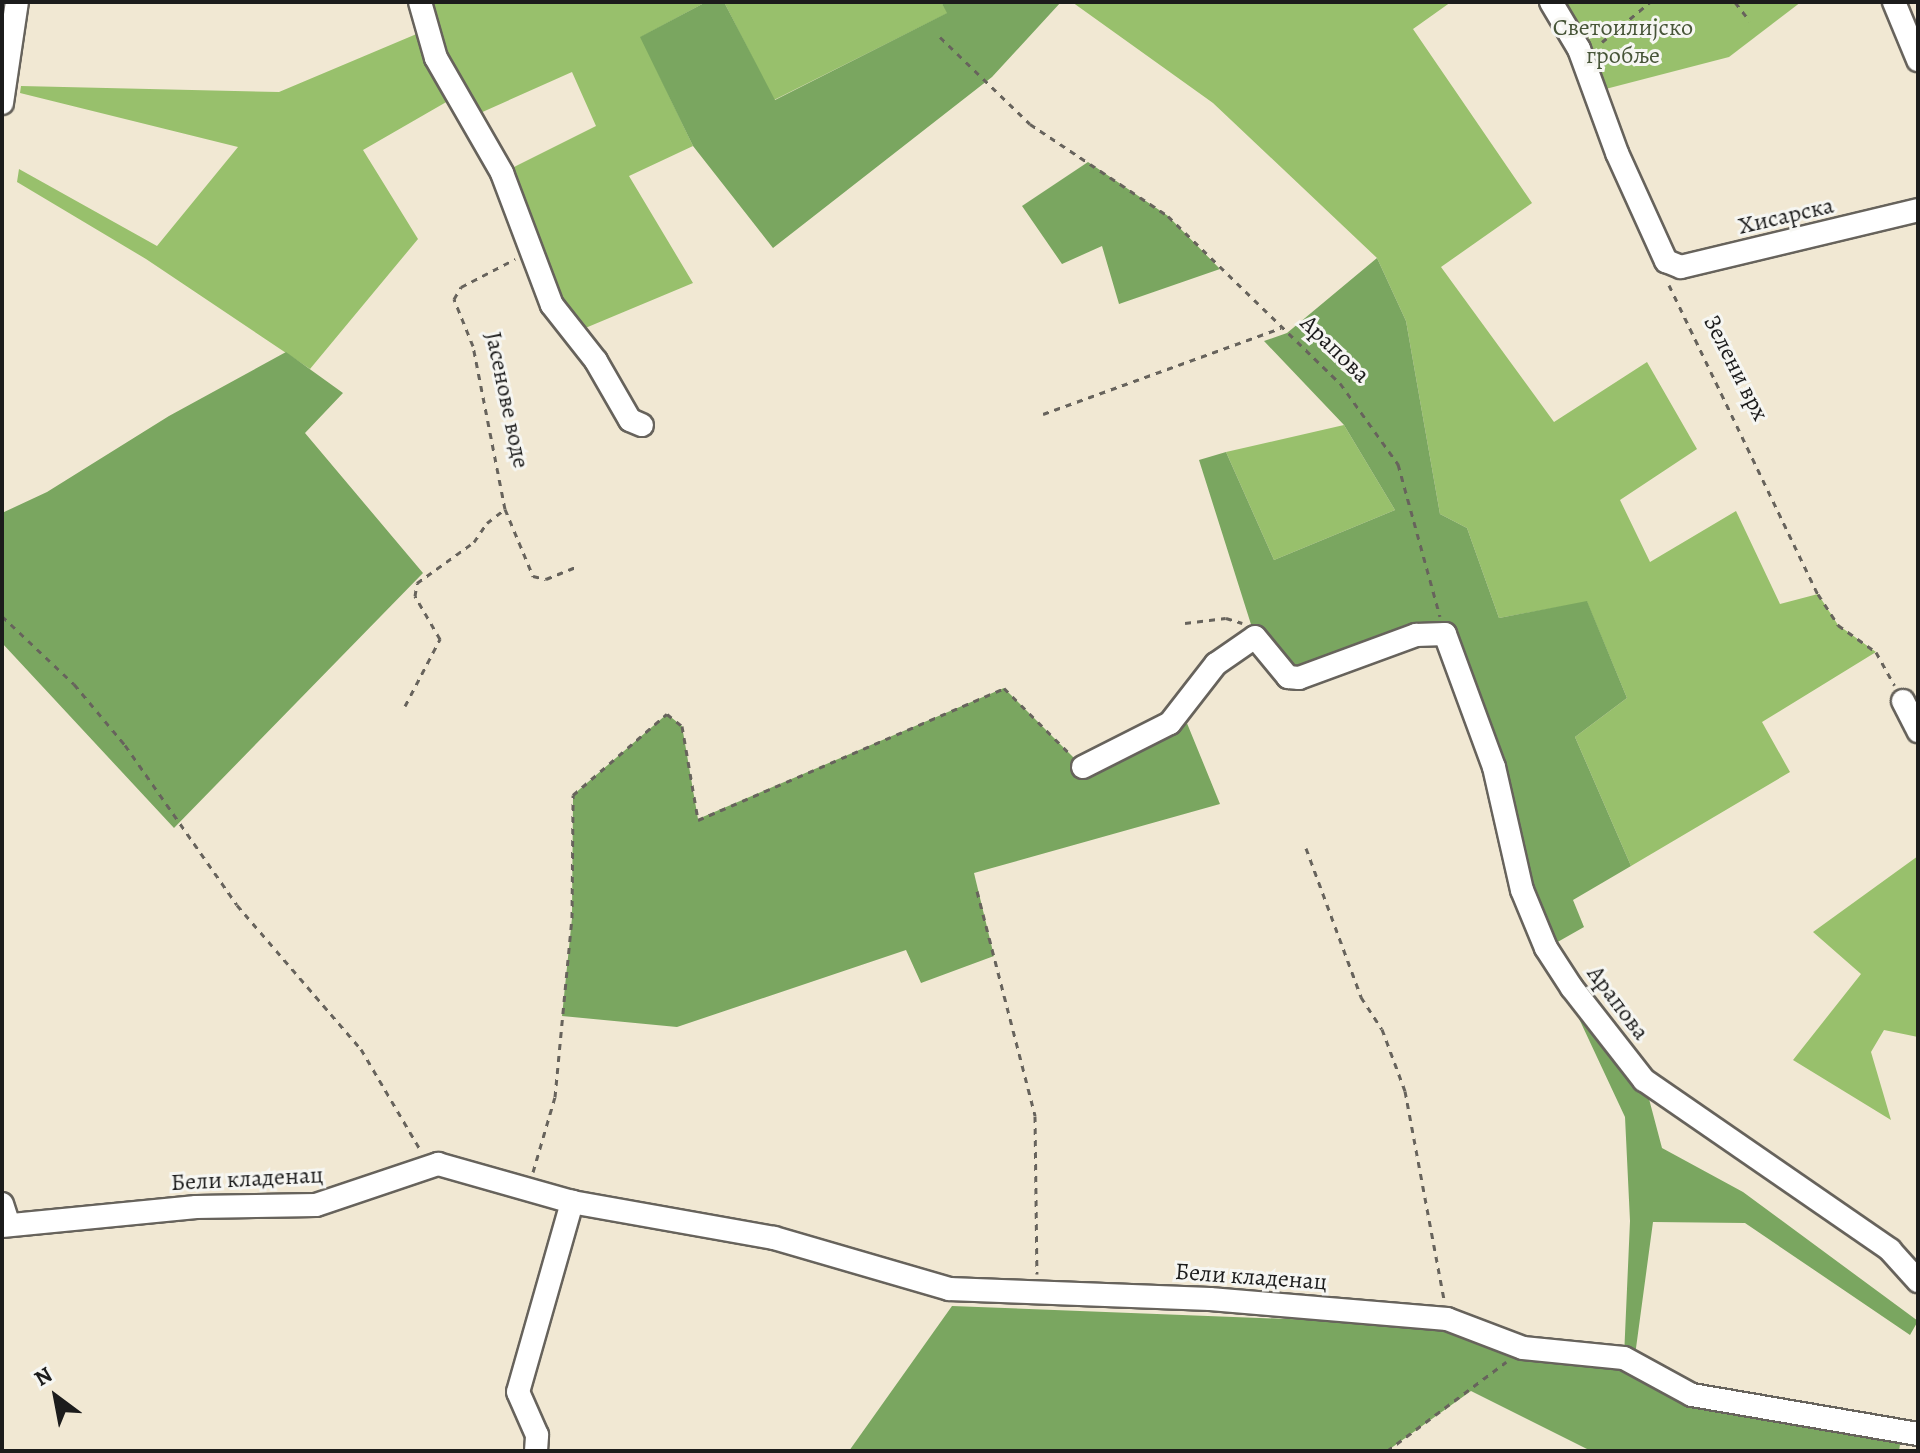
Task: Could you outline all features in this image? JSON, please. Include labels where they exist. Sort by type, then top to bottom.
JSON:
[{"type":"street","points":[[2,103],[17,2]]},
{"type":"street","points":[[420,2],[436,58],[502,173],[529,252],[571,334],[596,361],[630,420],[642,425]]},
{"type":"street","points":[[1551,2],[1579,49],[1617,153],[1666,261]]},
{"type":"street","points":[[1894,2],[1918,60]]},
{"type":"street","name":"Хисарска","points":[[1666,261],[1681,267],[1918,210]]},
{"type":"street","points":[[1083,767],[1170,723],[1216,664],[1255,637],[1288,677],[1299,678],[1416,635],[1445,634]]},
{"type":"street","name":"Арапова","points":[[1445,634],[1494,767],[1522,890],[1546,948],[1572,988],[1644,1080],[1890,1250],[1918,1281]]},
{"type":"street","points":[[1903,701],[1918,731]]},
{"type":"street","name":"Бели кладенац","points":[[4,1219],[183,1208],[316,1205],[425,1165],[462,1167],[572,1202],[774,1238],[949,1289],[1210,1299],[1447,1319],[1523,1348],[1624,1358],[1692,1395],[1918,1434]]},
{"type":"street","points":[[536,1451],[537,1435],[518,1392],[572,1202]]},
{"type":"path","points":[[1602,42],[1650,2]]},
{"type":"path","points":[[1735,2],[1750,21]]},
{"type":"path","points":[[940,37],[1030,124],[1168,216],[1281,328]]},
{"type":"path","name":"Јасенове воде","points":[[529,252],[461,287],[454,299],[473,346],[505,509],[533,576],[546,579],[576,567]]},
{"type":"path","name":"Зелени врх","points":[[1666,261],[1672,296],[1691,339],[1818,594],[1838,625],[1876,652],[1903,701]]},
{"type":"path","name":"Арапова","points":[[1043,414],[1281,328],[1340,383],[1398,464],[1445,634]]},
{"type":"path","points":[[405,706],[440,639],[415,596],[417,583],[474,542],[505,509]]},
{"type":"path","points":[[2,616],[100,714],[237,905],[342,1024],[404,1114],[425,1165]]},
{"type":"path","points":[[1185,623],[1226,618],[1242,623],[1255,637]]},
{"type":"path","points":[[529,1186],[555,1097],[572,918],[573,795],[667,714],[682,726],[698,820],[1004,688],[1083,767]]},
{"type":"path","points":[[1306,848],[1361,997],[1382,1029],[1405,1091],[1447,1319]]},
{"type":"path","points":[[977,891],[1035,1116],[1038,1294]]},
{"type":"path","points":[[1387,1451],[1523,1348]]},
{"type":"green space","points":[[420,2],[706,2],[641,37],[693,146],[629,176],[693,283],[571,334],[502,173],[596,126],[572,72],[469,118],[455,97],[363,150],[418,239],[310,369],[146,259],[17,182],[19,169],[157,246],[238,147],[20,93],[21,86],[279,92],[426,30]]},
{"type":"green space","points":[[706,2],[724,2],[775,100],[947,13],[941,2],[1061,2],[992,77],[773,248],[693,146],[640,37]]},
{"type":"green space","points":[[724,2],[941,2],[948,13],[774,100]]},
{"type":"green space","points":[[1072,2],[1451,2],[1413,29],[1532,203],[1441,267],[1554,422],[1647,362],[1697,449],[1620,500],[1650,562],[1736,511],[1780,604],[1818,594],[1838,625],[1876,652],[1762,722],[1790,772],[1631,866],[1575,737],[1627,698],[1587,602],[1499,618],[1467,528],[1440,514],[1406,321],[1377,258],[1213,103]]},
{"type":"green space","name":"Светоилијско гробље","points":[[1551,2],[1801,2],[1729,57],[1594,92]]},
{"type":"green space","points":[[1088,162],[1168,216],[1220,269],[1119,304],[1102,246],[1062,264],[1022,206]]},
{"type":"green space","points":[[1377,258],[1406,321],[1440,514],[1467,528],[1499,618],[1587,601],[1627,698],[1575,737],[1631,866],[1573,900],[1584,927],[1547,948],[1644,1080],[1662,1148],[1743,1192],[1918,1321],[1910,1335],[1745,1223],[1653,1222],[1634,1363],[1692,1395],[1902,1432],[1899,1451],[1591,1451],[1471,1391],[1387,1451],[849,1451],[952,1306],[1441,1325],[1624,1357],[1630,1221],[1625,1117],[1546,948],[1445,635],[1299,678],[1255,637],[1199,460],[1226,452],[1274,560],[1395,510],[1344,425],[1264,341],[1287,333]]},
{"type":"green space","points":[[286,352],[343,393],[305,433],[423,573],[174,828],[2,643],[2,513],[47,492],[169,416]]},
{"type":"green space","points":[[1344,425],[1395,510],[1274,560],[1226,452]]},
{"type":"green space","points":[[1004,688],[1083,767],[1182,711],[1220,804],[974,873],[994,956],[921,983],[906,950],[677,1027],[562,1016],[572,918],[573,795],[667,714],[682,726],[698,819]]},
{"type":"green space","points":[[1918,856],[1918,1037],[1884,1030],[1871,1052],[1891,1120],[1793,1060],[1861,974],[1813,932]]}]
